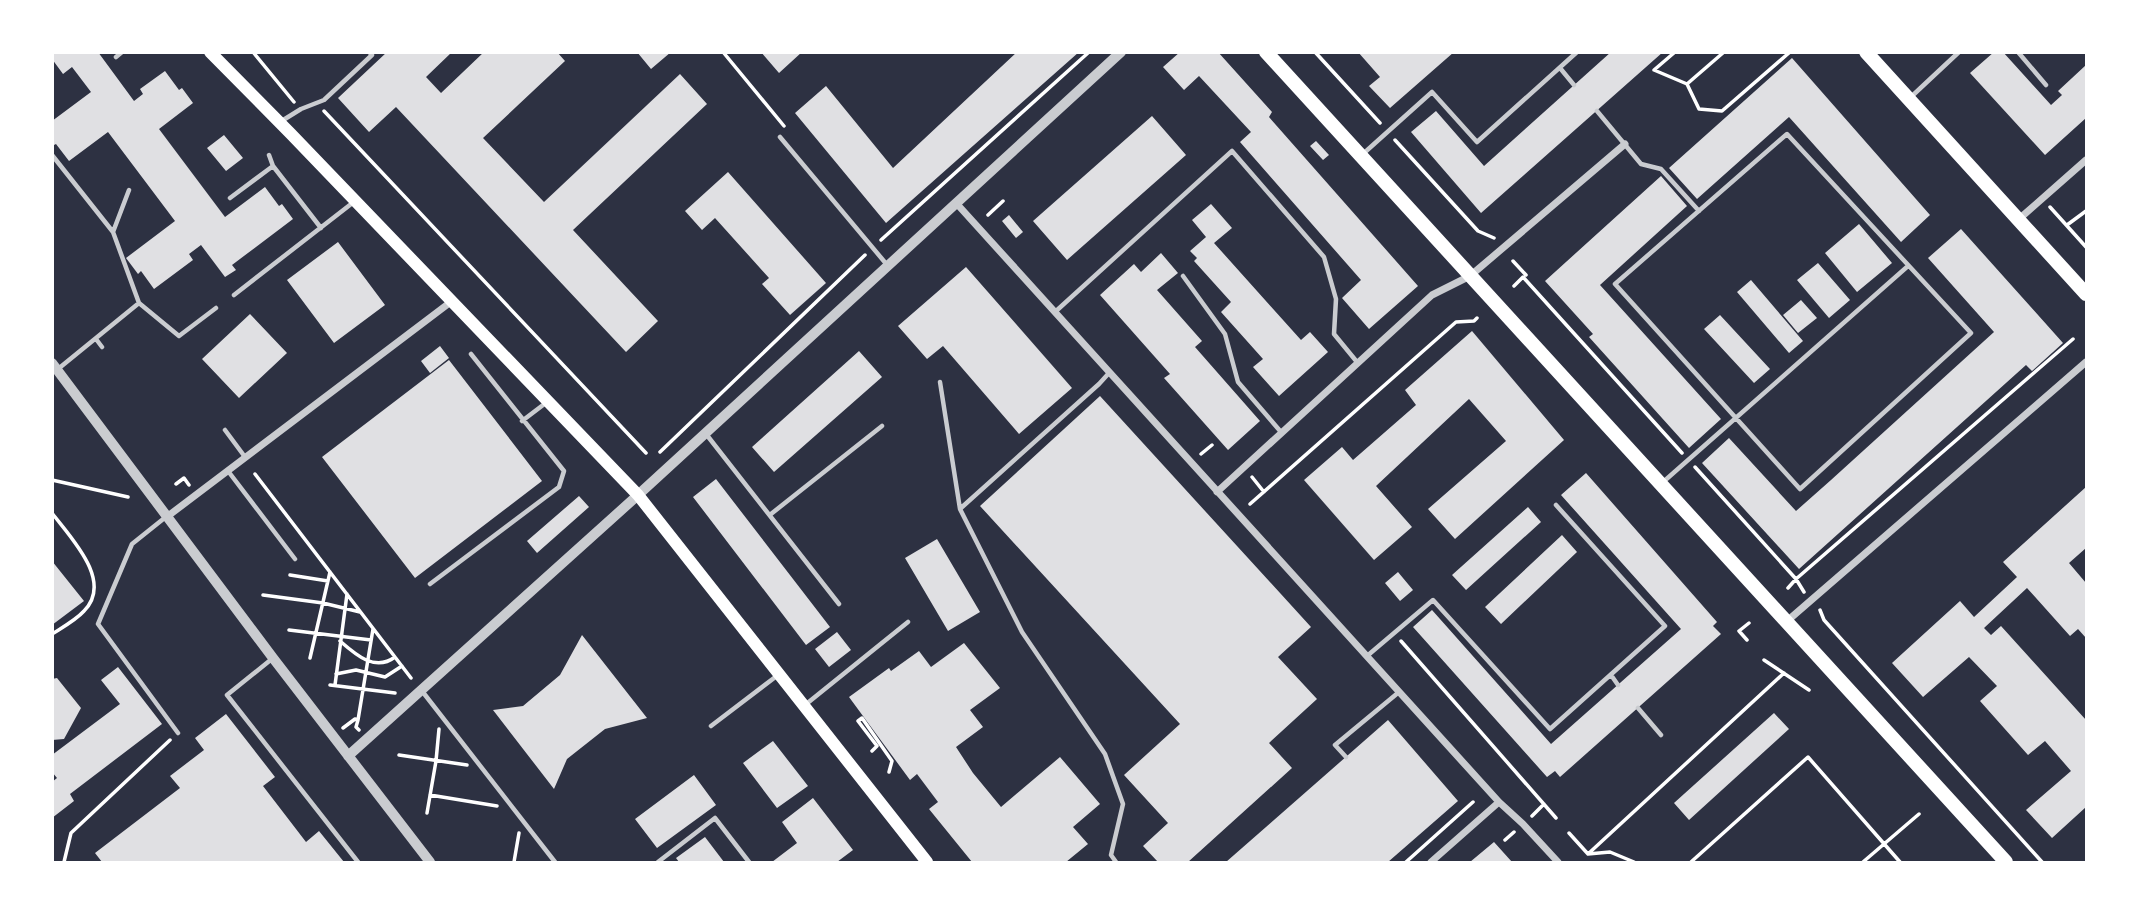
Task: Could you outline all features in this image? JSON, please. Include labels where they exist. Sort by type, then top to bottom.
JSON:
[{"type":"main road","points":[[210,52],[638,495],[927,863]]},
{"type":"main road","points":[[1266,52],[2006,863]]},
{"type":"main road","points":[[1866,52],[2087,295]]},
{"type":"street","points":[[348,756],[638,495],[1121,52]]},
{"type":"street","points":[[1217,492],[1432,295],[1470,276],[1625,144]]},
{"type":"street","points":[[2018,220],[2087,160]]},
{"type":"street","points":[[957,204],[1499,802],[1558,863]]},
{"type":"street","points":[[167,516],[452,301]]},
{"type":"street","points":[[1786,622],[2087,362]]},
{"type":"street","points":[[55,366],[273,659],[430,863]]},
{"type":"street","points":[[1432,863],[1499,802]]},
{"type":"lane","points":[[116,57],[122,52]]},
{"type":"lane","points":[[280,122],[301,109],[324,100],[372,55],[369,52]]},
{"type":"lane","points":[[1360,156],[1432,92],[1477,142],[1577,52]]},
{"type":"lane","points":[[1908,99],[1959,52]]},
{"type":"lane","points":[[2018,52],[2046,85]]},
{"type":"lane","points":[[1560,68],[1574,85]]},
{"type":"lane","points":[[1597,111],[1641,164],[1661,169],[1699,211]]},
{"type":"lane","points":[[1787,134],[1908,266],[1971,333],[1800,489],[1615,284],[1787,134]]},
{"type":"lane","points":[[780,137],[888,267]]},
{"type":"lane","points":[[1055,312],[1232,151],[1324,257],[1336,299],[1334,334],[1358,363]]},
{"type":"lane","points":[[52,155],[113,232],[139,303],[179,336],[216,308]]},
{"type":"lane","points":[[269,155],[273,166],[321,228]]},
{"type":"lane","points":[[230,198],[273,166]]},
{"type":"lane","points":[[113,232],[129,190]]},
{"type":"lane","points":[[234,295],[355,201]]},
{"type":"lane","points":[[1660,484],[1908,266]]},
{"type":"lane","points":[[1184,276],[1225,334],[1238,382],[1282,433]]},
{"type":"lane","points":[[55,366],[96,339],[139,303]]},
{"type":"lane","points":[[96,339],[102,347]]},
{"type":"lane","points":[[430,584],[559,488],[564,471],[471,354]]},
{"type":"lane","points":[[960,509],[1109,373]]},
{"type":"lane","points":[[940,382],[960,509],[1022,632],[1105,754],[1123,804],[1111,855],[1115,863]]},
{"type":"lane","points":[[522,421],[548,401]]},
{"type":"lane","points":[[771,514],[882,426]]},
{"type":"lane","points":[[225,430],[245,457]]},
{"type":"lane","points":[[706,433],[839,604]]},
{"type":"lane","points":[[227,471],[295,559]]},
{"type":"lane","points":[[1367,657],[1433,600],[1550,729],[1665,626],[1556,505]]},
{"type":"lane","points":[[167,516],[132,544],[98,624],[178,733]]},
{"type":"lane","points":[[804,706],[908,622]]},
{"type":"lane","points":[[273,659],[227,695],[358,863]]},
{"type":"lane","points":[[711,726],[779,675]]},
{"type":"lane","points":[[1611,675],[1618,685]]},
{"type":"lane","points":[[421,690],[555,863]]},
{"type":"lane","points":[[1346,757],[1335,745],[1399,692]]},
{"type":"lane","points":[[1638,708],[1661,735]]},
{"type":"lane","points":[[658,863],[715,818],[749,863]]},
{"type":"path","points":[[253,52],[309,118],[320,107],[646,453]]},
{"type":"path","points":[[723,52],[780,121]]},
{"type":"path","points":[[1315,52],[1478,231],[1493,239]]},
{"type":"path","points":[[1675,52],[1654,70],[1687,84],[1699,109],[1722,111],[1790,52]]},
{"type":"path","points":[[1687,84],[1724,52]]},
{"type":"path","points":[[2042,199],[2087,247]]},
{"type":"path","points":[[988,215],[1003,201]]},
{"type":"path","points":[[2067,225],[2087,211]]},
{"type":"path","points":[[1513,261],[1526,275]]},
{"type":"path","points":[[1514,286],[1523,277],[1796,579],[1804,592]]},
{"type":"path","points":[[1250,505],[1456,323],[1474,321],[1477,318]]},
{"type":"path","points":[[1788,588],[2073,339]]},
{"type":"path","points":[[1201,454],[1212,445]]},
{"type":"path","points":[[255,474],[411,678]]},
{"type":"path","points":[[1250,475],[1264,492]]},
{"type":"path","points":[[176,484],[184,478],[187,483]]},
{"type":"path","points":[[52,480],[128,497]]},
{"type":"path","points":[[52,513],[87,559],[94,587],[84,611],[52,634]]},
{"type":"path","points":[[310,658],[330,572]]},
{"type":"path","points":[[289,575],[328,581]]},
{"type":"path","points":[[346,594],[336,674],[332,685],[395,693]]},
{"type":"path","points":[[263,596],[323,603],[360,612]]},
{"type":"path","points":[[1820,610],[1824,620],[2042,863]]},
{"type":"path","points":[[1747,640],[1739,631],[1749,623]]},
{"type":"path","points":[[359,731],[356,727],[373,628]]},
{"type":"path","points":[[289,630],[341,639],[371,640]]},
{"type":"path","points":[[1394,633],[1556,818]]},
{"type":"path","points":[[341,639],[357,657],[368,661],[385,663],[395,657]]},
{"type":"path","points":[[1764,660],[1809,690]]},
{"type":"path","points":[[336,674],[356,670],[387,677],[402,666]]},
{"type":"path","points":[[1588,854],[1784,673]]},
{"type":"path","points":[[872,751],[877,746],[858,721],[862,718],[892,761],[889,772]]},
{"type":"path","points":[[343,728],[355,719],[358,720]]},
{"type":"path","points":[[427,813],[440,719]]},
{"type":"path","points":[[64,863],[71,833],[178,733]]},
{"type":"path","points":[[399,755],[481,768]]},
{"type":"path","points":[[1691,863],[1808,757],[1900,863]]},
{"type":"path","points":[[430,794],[513,809]]},
{"type":"path","points":[[1406,863],[1473,802]]},
{"type":"path","points":[[1532,816],[1544,804]]},
{"type":"path","points":[[1863,863],[1919,814]]},
{"type":"path","points":[[514,863],[521,818]]},
{"type":"path","points":[[1505,840],[1516,830]]},
{"type":"path","points":[[1569,833],[1588,854]]},
{"type":"path","points":[[1588,854],[1610,852],[1634,863]]},
{"type":"building","points":[[52,52],[98,52],[134,101],[143,94],[140,89],[165,71],[193,103],[159,129],[225,217],[265,187],[293,219],[232,265],[236,270],[225,277],[201,245],[189,254],[193,260],[154,289],[141,271],[138,274],[126,258],[175,221],[108,132],[69,161],[56,144],[52,146],[52,121],[91,92],[72,67],[63,74],[52,59]]},
{"type":"building","points":[[387,52],[452,52],[426,77],[441,93],[484,52],[557,52],[565,61],[483,138],[544,202],[680,74],[707,104],[573,230],[658,321],[626,352],[396,107],[369,132],[338,98]]},
{"type":"building","points":[[637,52],[671,52],[651,69]]},
{"type":"building","points":[[761,52],[802,52],[779,73]]},
{"type":"building","points":[[1017,52],[1079,52],[886,223],[795,113],[826,86],[893,168]]},
{"type":"building","points":[[1180,52],[1218,52],[1272,112],[1269,117],[1418,286],[1369,329],[1342,298],[1361,280],[1240,142],[1251,132],[1199,76],[1184,90],[1163,67]]},
{"type":"building","points":[[1358,52],[1454,52],[1390,108],[1369,86],[1380,77]]},
{"type":"building","points":[[1611,52],[1663,52],[1481,213],[1411,132],[1436,111],[1484,166]]},
{"type":"building","points":[[1994,52],[2003,52],[2051,105],[2062,95],[2058,91],[2086,65],[2086,118],[2045,155],[1970,73]]},
{"type":"building","points":[[1792,58],[1930,215],[1901,242],[1789,117],[1697,199],[1669,168]]},
{"type":"building","points":[[1152,116],[1186,155],[1067,260],[1033,221]]},
{"type":"building","points":[[224,135],[243,158],[226,171],[207,148]]},
{"type":"building","points":[[1316,141],[1329,155],[1323,160],[1310,146]]},
{"type":"building","points":[[728,172],[826,283],[790,315],[762,284],[769,278],[715,218],[702,230],[685,211]]},
{"type":"building","points":[[1661,176],[1687,206],[1600,285],[1721,419],[1689,448],[1589,337],[1593,334],[1545,281]]},
{"type":"building","points":[[1211,204],[1232,228],[1214,243],[1301,340],[1310,332],[1328,352],[1279,396],[1253,367],[1263,359],[1221,312],[1231,302],[1194,261],[1197,258],[1190,251],[1206,237],[1192,220]]},
{"type":"building","points":[[1009,215],[1023,232],[1016,238],[1002,221]]},
{"type":"building","points":[[1859,224],[1892,263],[1857,292],[1825,253]]},
{"type":"building","points":[[1961,229],[2063,343],[2032,371],[2026,365],[1799,569],[1702,463],[1729,438],[1796,511],[1831,480],[1994,332],[1928,258]]},
{"type":"building","points":[[338,242],[385,305],[334,343],[287,280]]},
{"type":"building","points":[[1161,253],[1178,273],[1157,290],[1202,341],[1195,347],[1260,421],[1228,450],[1164,378],[1170,374],[1100,295],[1134,264],[1141,272]]},
{"type":"building","points":[[1818,263],[1850,300],[1829,318],[1797,280]]},
{"type":"building","points":[[966,267],[1072,388],[1019,434],[943,346],[927,359],[898,326]]},
{"type":"building","points":[[1751,280],[1803,341],[1789,353],[1737,292]]},
{"type":"building","points":[[1801,300],[1817,318],[1798,333],[1783,315]]},
{"type":"building","points":[[250,314],[287,353],[239,398],[202,359]]},
{"type":"building","points":[[1720,315],[1770,369],[1754,383],[1704,329]]},
{"type":"building","points":[[1472,331],[1564,440],[1455,539],[1428,509],[1506,441],[1469,399],[1376,486],[1412,527],[1374,560],[1304,480],[1342,447],[1353,460],[1416,405],[1405,390]]},
{"type":"building","points":[[440,346],[449,358],[430,373],[421,361]]},
{"type":"building","points":[[859,351],[882,377],[774,472],[752,447]]},
{"type":"building","points":[[449,360],[542,481],[415,578],[322,457]]},
{"type":"building","points":[[1100,396],[1311,627],[1278,657],[1317,699],[1269,743],[1292,768],[1188,862],[1158,862],[1143,846],[1168,823],[1124,775],[1180,724],[980,506]]},
{"type":"building","points":[[1586,473],[1717,622],[1713,626],[1721,634],[1560,777],[1555,771],[1547,777],[1413,627],[1432,610],[1551,744],[1681,629],[1561,495]]},
{"type":"building","points":[[716,479],[830,627],[806,645],[693,497]]},
{"type":"building","points":[[2086,487],[2086,548],[2069,563],[2086,583],[2086,638],[2078,629],[2070,636],[2027,588],[1984,628],[1991,635],[2001,626],[2086,720],[2086,807],[2052,838],[2026,810],[2071,771],[2045,741],[2028,755],[1980,701],[1997,686],[1969,657],[1923,697],[1892,663],[1960,601],[1974,617],[2017,577],[2003,562]]},
{"type":"building","points":[[579,496],[589,507],[537,553],[527,541]]},
{"type":"building","points":[[1528,507],[1541,522],[1466,590],[1452,575]]},
{"type":"building","points":[[1562,535],[1577,552],[1501,624],[1485,607]]},
{"type":"building","points":[[937,539],[980,612],[948,631],[905,558]]},
{"type":"building","points":[[52,561],[84,601],[52,625]]},
{"type":"building","points":[[1398,572],[1413,590],[1400,601],[1385,583]]},
{"type":"building","points":[[837,632],[851,650],[829,667],[815,649]]},
{"type":"building","points":[[582,635],[647,718],[605,729],[567,759],[554,789],[493,710],[523,706],[560,675]]},
{"type":"building","points":[[964,643],[1000,688],[970,710],[983,727],[956,747],[1001,807],[1060,757],[1100,804],[1073,827],[1088,844],[1066,862],[972,862],[929,809],[938,802],[917,774],[910,780],[849,697],[889,668],[891,671],[919,651],[931,667]]},
{"type":"building","points":[[118,667],[162,724],[70,794],[74,801],[52,818],[52,782],[57,778],[52,772],[52,755],[120,704],[101,680]]},
{"type":"building","points":[[57,678],[81,708],[64,739],[52,740],[52,679]]},
{"type":"building","points":[[1774,713],[1789,729],[1689,820],[1674,803]]},
{"type":"building","points":[[226,714],[275,777],[263,786],[306,842],[319,831],[344,862],[102,862],[95,853],[180,788],[170,776],[204,750],[195,738]]},
{"type":"building","points":[[1388,720],[1458,801],[1388,862],[1226,862]]},
{"type":"building","points":[[773,741],[808,786],[777,808],[743,763]]},
{"type":"building","points":[[694,775],[716,805],[657,848],[635,819]]},
{"type":"building","points":[[813,798],[853,850],[837,862],[772,862],[797,843],[782,822]]},
{"type":"building","points":[[705,837],[724,862],[679,862],[676,858]]},
{"type":"building","points":[[1494,842],[1512,862],[1470,862]]}]
